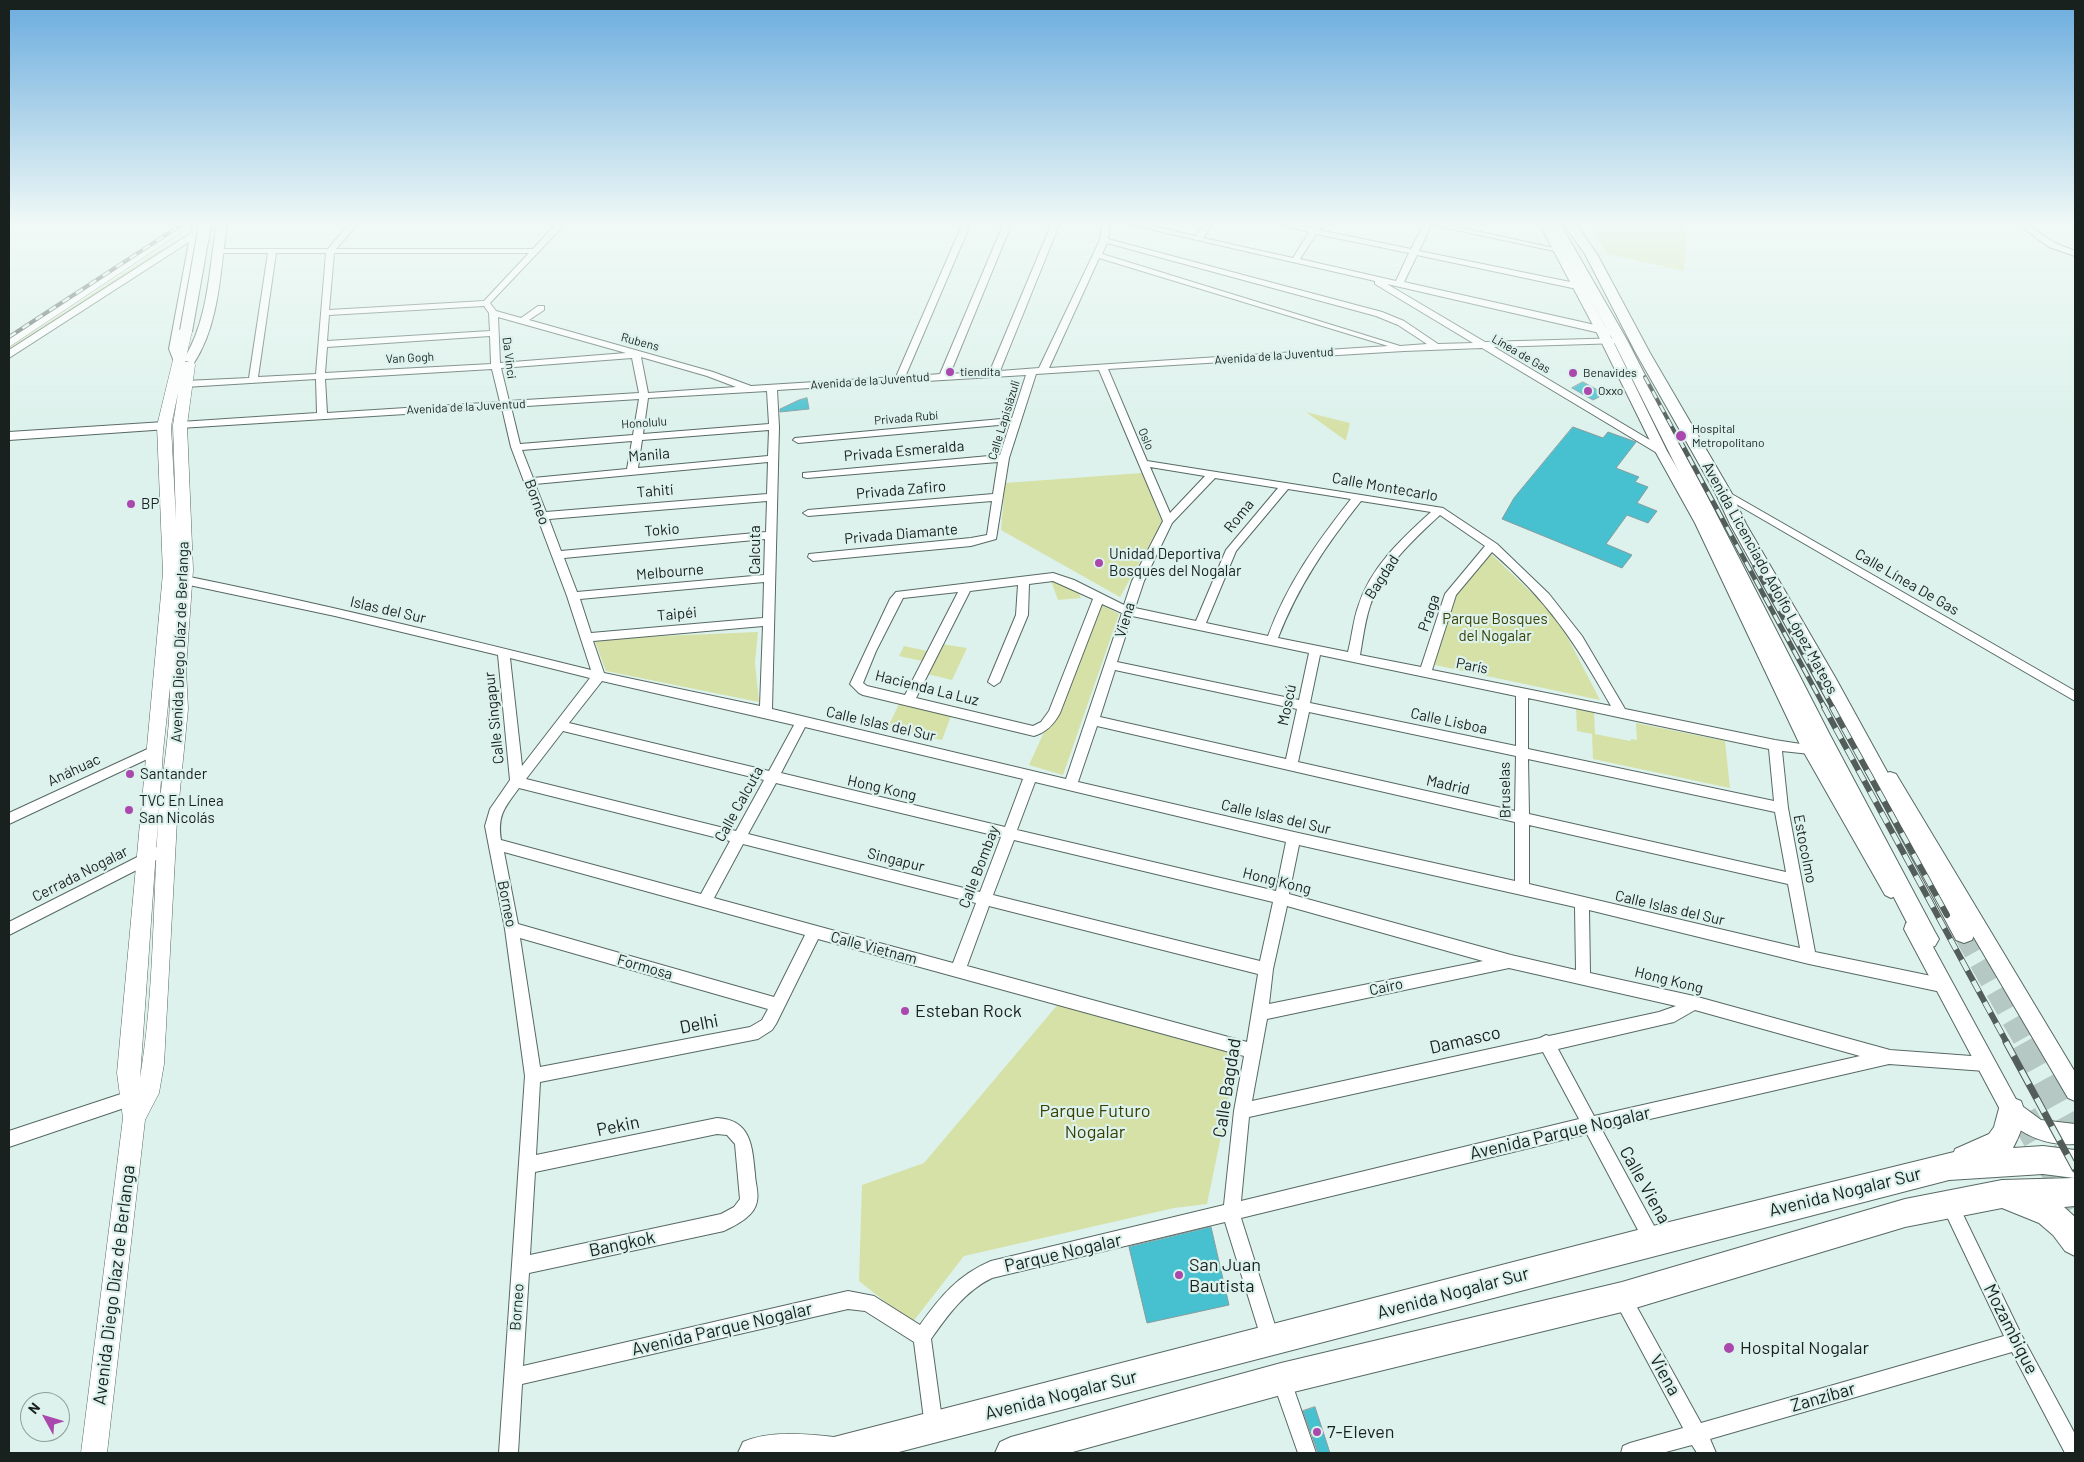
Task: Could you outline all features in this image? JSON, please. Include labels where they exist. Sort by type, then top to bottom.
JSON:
[{"type":"highway","points":[[1948,1166],[1988,1150],[2004,1140],[2009,1126],[2011,1110]]},
{"type":"highway","name":"Avenida Nogalar Sur","points":[[754,1453],[797,1450],[835,1453],[1653,1240],[1948,1166],[2043,1160],[2075,1164]]},
{"type":"highway","points":[[1011,1453],[1281,1378],[1622,1297],[1906,1213],[2002,1194],[2075,1192]]},
{"type":"highway","points":[[2002,1194],[2050,1212],[2062,1222],[2075,1241]]},
{"type":"main road","points":[[9,344],[85,293]]},
{"type":"main road","name":"Avenida Diego Díaz de Berlanga","points":[[191,331],[194,293]]},
{"type":"main road","name":"Avenida Diego Díaz de Berlanga","points":[[138,1103],[128,1073],[154,751],[177,579],[164,426],[185,360],[199,293]]},
{"type":"main road","name":"Avenida Licenciado Adolfo López Mateos","points":[[1587,293],[1815,742],[1927,940]]},
{"type":"main road","name":"Avenida Licenciado Adolfo López Mateos","points":[[1612,293],[1643,353],[1723,492],[1738,524],[1825,677],[1964,933]]},
{"type":"main road","name":"Avenida Diego Díaz de Berlanga","points":[[94,1453],[138,1103],[153,1064],[159,993],[167,848],[179,710],[177,579],[180,425],[185,384],[185,360]]},
{"type":"main road","points":[[163,674],[169,673],[172,676],[175,703],[179,710]]},
{"type":"main road","points":[[1793,714],[1815,742]]},
{"type":"main road","points":[[154,751],[161,751],[167,754],[174,771]]},
{"type":"main road","points":[[139,942],[149,959],[161,951],[153,928],[154,888],[153,885],[144,881]]},
{"type":"main road","points":[[128,1073],[138,1052],[146,1002],[159,993]]},
{"type":"street","points":[[9,344],[88,293]]},
{"type":"street","points":[[9,355],[102,293]]},
{"type":"street","points":[[186,293],[175,349],[185,360],[197,349],[204,329],[210,293]]},
{"type":"street","points":[[253,380],[266,293]]},
{"type":"street","points":[[322,416],[320,376],[327,293]]},
{"type":"street","points":[[326,313],[486,303],[495,293]]},
{"type":"street","points":[[899,380],[937,293]]},
{"type":"street","points":[[944,376],[979,293]]},
{"type":"street","points":[[994,372],[1027,293]]},
{"type":"street","points":[[1043,370],[1079,293]]},
{"type":"street","points":[[1223,293],[1404,348]]},
{"type":"street","points":[[1302,293],[1379,314],[1401,323],[1438,348]]},
{"type":"street","name":"Línea de Gas","points":[[1397,293],[1661,450]]},
{"type":"street","points":[[1440,293],[1609,336],[1661,450],[1702,523],[1789,688],[1793,714]]},
{"type":"street","points":[[486,303],[493,313]]},
{"type":"street","points":[[523,321],[541,308]]},
{"type":"street","name":"Rubens","points":[[493,313],[636,355],[710,374],[751,389]]},
{"type":"street","name":"Da Vinci","points":[[493,313],[496,366],[504,405]]},
{"type":"street","points":[[324,344],[493,333]]},
{"type":"street","name":"Avenida de la Juventud","points":[[180,425],[899,380],[994,372],[1404,348],[1483,346],[1609,336]]},
{"type":"street","points":[[632,472],[644,396],[636,355]]},
{"type":"street","name":"Van Gogh","points":[[185,384],[496,366],[636,355]]},
{"type":"street","name":"Oslo","points":[[1102,367],[1168,521]]},
{"type":"street","name":"Calle Lapislázuli","points":[[992,537],[996,497],[1004,458],[1032,370]]},
{"type":"street","name":"Calcuta","points":[[766,712],[774,427],[772,388]]},
{"type":"street","name":"Borneo","points":[[504,405],[516,446],[573,596],[599,676],[495,813],[492,826],[512,929],[533,1076],[508,1453]]},
{"type":"street","name":"Privada Rubí","points":[[798,440],[1016,421]]},
{"type":"street","points":[[9,436],[164,426]]},
{"type":"street","name":"Honolulu","points":[[516,446],[774,427]]},
{"type":"street","name":"Privada Esmeralda","points":[[807,475],[1004,458]]},
{"type":"street","name":"Manila","points":[[530,482],[772,459]]},
{"type":"street","name":"Calle Montecarlo","points":[[1143,463],[1359,497],[1396,501],[1438,510],[1466,526],[1491,546],[1558,612],[1572,630],[1620,712]]},
{"type":"street","name":"Viena","points":[[1071,784],[1094,720],[1138,581],[1168,521],[1212,474]]},
{"type":"street","name":"Roma","points":[[1199,627],[1231,550],[1262,510],[1286,485]]},
{"type":"street","name":"Calle Línea De Gas","points":[[1723,492],[2075,697]]},
{"type":"street","name":"Tahití","points":[[542,516],[771,497]]},
{"type":"street","name":"Privada Zafiro","points":[[808,513],[996,497]]},
{"type":"street","points":[[1271,642],[1287,599],[1309,559],[1359,497]]},
{"type":"street","name":"Bagdad","points":[[1353,658],[1364,604],[1374,586],[1395,555],[1438,510]]},
{"type":"street","name":"Tokio","points":[[558,555],[770,535]]},
{"type":"street","name":"Privada Diamante","points":[[813,557],[971,542],[992,537]]},
{"type":"street","name":"Praga","points":[[1425,673],[1451,594],[1491,546]]},
{"type":"street","name":"Hacienda La Luz","points":[[1099,598],[1054,713],[1045,725],[1034,731],[864,690],[856,684],[870,651],[896,599],[900,595],[1024,582],[1047,577],[1059,578],[1128,611]]},
{"type":"street","name":"Melbourne","points":[[573,596],[770,578]]},
{"type":"street","name":"Islas del Sur","points":[[177,579],[503,651],[599,676]]},
{"type":"street","name":"Hacienda La Luz","points":[[994,682],[1022,615],[1024,582]]},
{"type":"street","points":[[908,701],[966,587]]},
{"type":"street","name":"París","points":[[1128,611],[1775,745],[1815,742]]},
{"type":"street","name":"Taipéi","points":[[587,637],[770,621]]},
{"type":"street","name":"Calle Singapur","points":[[503,651],[518,782]]},
{"type":"street","name":"Moscú","points":[[1291,766],[1316,651]]},
{"type":"street","name":"Calle Lisboa","points":[[1112,665],[1781,808]]},
{"type":"street","name":"Calle Islas del Sur","points":[[599,676],[766,712],[1294,838],[1522,888],[1582,904],[1809,957],[1946,986]]},
{"type":"street","points":[[1825,677],[1841,696],[2075,1091]]},
{"type":"street","name":"Bruselas","points":[[1522,692],[1520,752],[1522,888]]},
{"type":"street","name":"Madrid","points":[[1094,720],[1795,880]]},
{"type":"street","name":"Calle Calcuta","points":[[704,902],[802,722]]},
{"type":"street","name":"Hong Kong","points":[[560,726],[1009,835],[1281,898],[1511,962],[1694,1003],[1890,1057],[1985,1064]]},
{"type":"street","points":[[1815,742],[2011,1110],[2021,1121],[2033,1128],[2047,1133],[2075,1134]]},
{"type":"street","name":"Estocolmo","points":[[1775,745],[1781,808],[1809,957]]},
{"type":"street","name":"Anáhuac","points":[[9,819],[154,751]]},
{"type":"street","name":"Calle Bombay","points":[[958,970],[1031,776]]},
{"type":"street","name":"Singapur","points":[[518,782],[1266,969]]},
{"type":"street","name":"Calle Bagdad","points":[[1271,1341],[1231,1214],[1242,1111],[1266,969],[1294,838]]},
{"type":"street","name":"Calle Vietnam","points":[[495,844],[1253,1051]]},
{"type":"street","name":"Cerrada Nogalar","points":[[9,928],[167,848]]},
{"type":"street","points":[[1582,904],[1583,977]]},
{"type":"street","name":"Formosa","points":[[512,929],[778,1005]]},
{"type":"street","name":"Delhi","points":[[533,1076],[753,1034],[767,1026],[814,932]]},
{"type":"street","name":"Cairo","points":[[1260,1013],[1511,962]]},
{"type":"street","name":"Damasco","points":[[1242,1111],[1546,1042],[1659,1019],[1674,1015],[1694,1003]]},
{"type":"street","name":"Calle Viena","points":[[1546,1042],[1589,1125],[1653,1240]]},
{"type":"street","name":"Avenida Parque Nogalar","points":[[1231,1214],[1589,1125],[1890,1057]]},
{"type":"street","points":[[9,1139],[138,1103]]},
{"type":"street","name":"Pekin","points":[[528,1165],[717,1126],[728,1126],[734,1129],[743,1143],[749,1201],[733,1219],[724,1222]]},
{"type":"street","name":"Mozambique","points":[[1949,1204],[2016,1342],[2074,1453]]},
{"type":"street","name":"Parque Nogalar","points":[[922,1337],[947,1302],[974,1277],[991,1270],[1231,1214]]},
{"type":"street","name":"Bangkok","points":[[520,1266],[724,1222]]},
{"type":"street","name":"Viena","points":[[1622,1297],[1707,1453]]},
{"type":"street","name":"Avenida Parque Nogalar","points":[[513,1377],[848,1300],[868,1302],[922,1337]]},
{"type":"street","points":[[922,1337],[934,1427]]},
{"type":"street","name":"Zanzíbar","points":[[1630,1453],[2016,1342]]},
{"type":"street","points":[[1281,1378],[1307,1453]]},
{"type":"green space","points":[[93,293],[100,293],[9,352],[9,348]]},
{"type":"green space","points":[[1306,412],[1350,423],[1346,440],[1345,440]]},
{"type":"green space","name":"Unidad Deportiva Bosques del Nogalar","points":[[1142,473],[1162,522],[1120,597],[1001,530],[1005,483]]},
{"type":"green space","name":"Parque Bosques del Nogalar","points":[[1489,552],[1557,617],[1600,700],[1435,665],[1450,604]]},
{"type":"green space","points":[[1060,580],[1078,591],[1081,598],[1058,600],[1051,581]]},
{"type":"green space","points":[[1102,605],[1119,614],[1063,775],[1029,765]]},
{"type":"green space","points":[[758,632],[755,663],[759,702],[606,671],[594,639]]},
{"type":"green space","points":[[942,644],[967,648],[952,680],[927,674]]},
{"type":"green space","points":[[904,646],[927,651],[922,661],[899,656]]},
{"type":"green space","points":[[899,704],[951,716],[942,740],[887,729]]},
{"type":"green space","points":[[1576,708],[1594,711],[1595,734],[1630,741],[1631,739],[1637,740],[1636,723],[1725,741],[1730,788],[1593,759],[1592,734],[1577,731]]},
{"type":"green space","name":"Parque Futuro Nogalar","points":[[1059,1003],[1238,1054],[1207,1204],[1174,1208],[964,1256],[912,1323],[859,1281],[862,1185],[924,1163]]},
{"type":"building","name":"Oxxo","points":[[1583,382],[1605,394],[1593,400],[1572,388]]},
{"type":"building","points":[[807,398],[809,409],[780,412],[780,409]]},
{"type":"building","points":[[1573,427],[1603,438],[1608,432],[1636,442],[1616,468],[1639,477],[1635,482],[1648,487],[1637,503],[1657,511],[1648,523],[1627,515],[1606,544],[1632,555],[1622,568],[1502,519],[1514,498]]},
{"type":"building","name":"San Juan Bautista","points":[[1211,1227],[1229,1305],[1147,1323],[1129,1247]]},
{"type":"building","name":"7-Eleven","points":[[1315,1407],[1330,1453],[1318,1453],[1303,1411]]},
{"type":"tunnel","points":[[1964,933],[2026,1043]]},
{"type":"tunnel","points":[[2025,1042],[2075,1132]]},
{"type":"tunnel","points":[[2023,1115],[2075,1207]]},
{"type":"railway","points":[[9,337],[76,293]]},
{"type":"railway","points":[[1645,377],[1679,440]]},
{"type":"railway","points":[[1679,439],[1825,708]]},
{"type":"railway","points":[[1755,567],[1833,708]]},
{"type":"railway","points":[[1824,707],[2007,1043]]},
{"type":"railway","points":[[1832,707],[1947,915]]},
{"type":"railway","points":[[2006,1042],[2075,1169]]},
{"type":"place","name":"tiendita","points":[[950,372]]},
{"type":"place","name":"Benavides","points":[[1573,373]]},
{"type":"place","name":"Oxxo","points":[[1588,391]]},
{"type":"place","name":"Hospital Metropolitano","points":[[1681,436]]},
{"type":"place","name":"BP","points":[[131,504]]},
{"type":"place","name":"Unidad Deportiva Bosques del Nogalar","points":[[1099,563]]},
{"type":"place","name":"Santander","points":[[130,774]]},
{"type":"place","name":"TVC En Línea San Nicolás","points":[[129,810]]},
{"type":"place","name":"Esteban Rock","points":[[905,1011]]},
{"type":"place","name":"San Juan Bautista","points":[[1179,1275]]},
{"type":"place","name":"Hospital Nogalar","points":[[1729,1348]]},
{"type":"place","name":"7-Eleven","points":[[1317,1432]]}]
